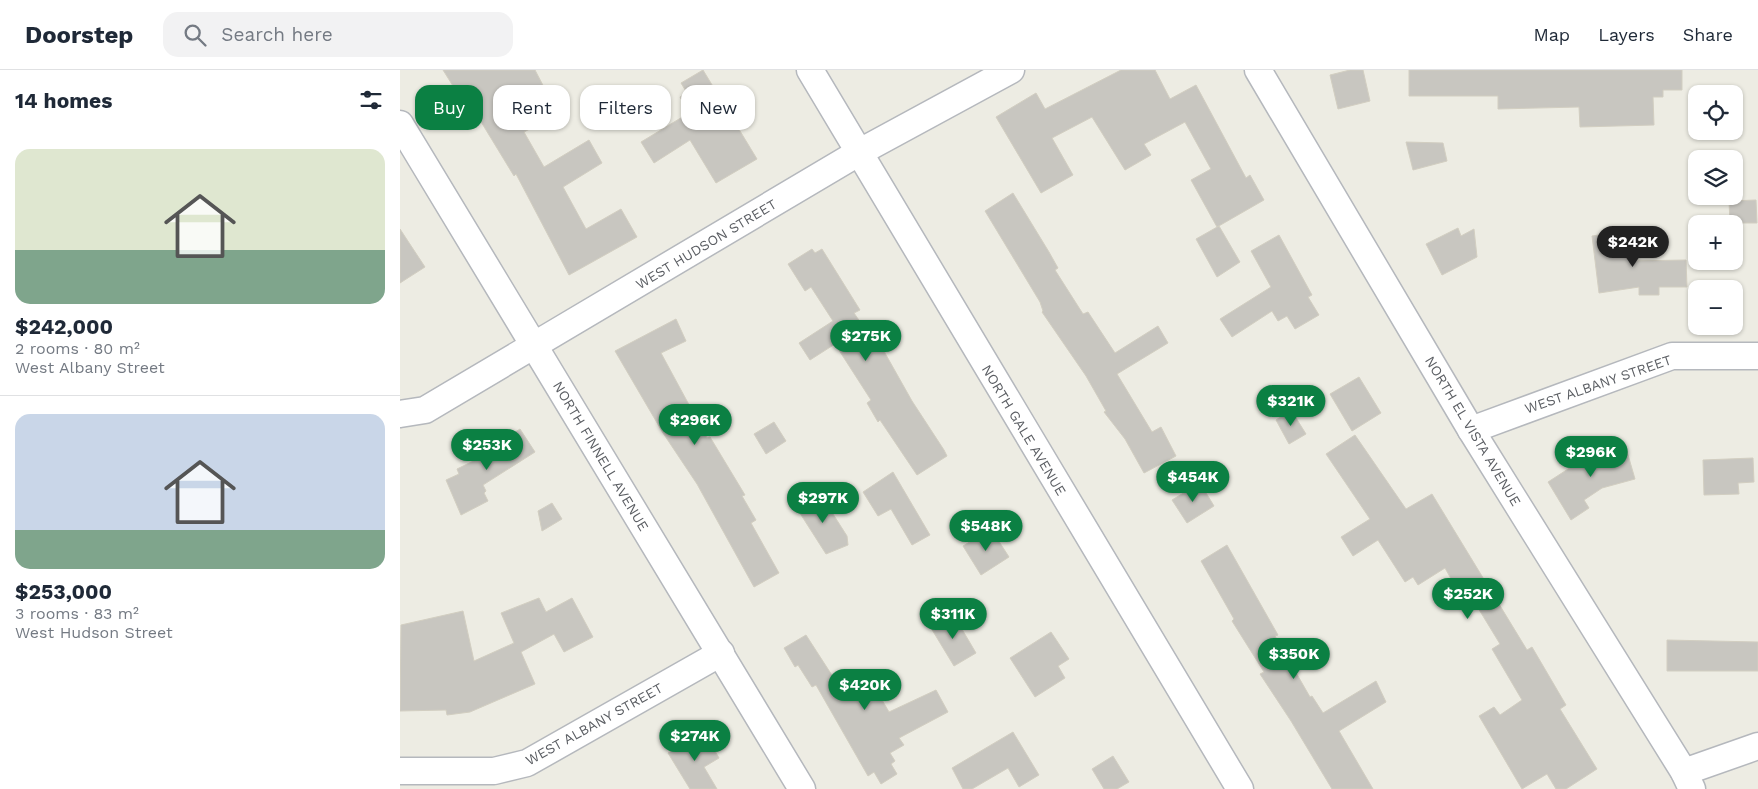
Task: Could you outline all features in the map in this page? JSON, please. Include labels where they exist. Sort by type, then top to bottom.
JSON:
[{"type":"street","name":"NORTH GALE AVENUE","points":[[810,70],[1240,789]]},
{"type":"street","name":"WEST HUDSON STREET","points":[[400,414],[425,410],[535,347],[858,153],[1011,70]]},
{"type":"street","name":"NORTH EL VISTA AVENUE","points":[[1258,70],[1471,430],[1688,781]]},
{"type":"street","name":"NORTH FINNELL AVENUE","points":[[400,124],[802,789]]},
{"type":"street","name":"WEST ALBANY STREET","points":[[1471,430],[1672,356],[1758,356]]},
{"type":"street","name":"WEST ALBANY STREET","points":[[400,771],[494,770],[527,763],[721,653]]},
{"type":"street","points":[[1688,781],[1758,746]]},
{"type":"building","points":[[443,70],[535,70],[543,85],[493,85],[493,130],[528,130],[524,132],[544,167],[589,140],[602,163],[563,187],[586,229],[621,209],[637,237],[569,275],[516,174],[514,176],[483,125],[483,85],[452,85]]},
{"type":"building","points":[[703,70],[712,85],[682,85],[681,83]]},
{"type":"building","points":[[1121,70],[1155,70],[1170,99],[1196,85],[1246,178],[1250,175],[1264,200],[1217,227],[1191,180],[1211,169],[1185,122],[1144,144],[1151,155],[1125,170],[1092,117],[1052,138],[1073,175],[1041,193],[996,117],[1036,93],[1045,109]]},
{"type":"building","points":[[1350,70],[1363,70],[1370,101],[1338,109],[1330,75]]},
{"type":"building","points":[[1409,70],[1682,70],[1682,90],[1663,90],[1663,97],[1653,97],[1654,125],[1580,127],[1579,107],[1498,109],[1498,96],[1409,96]]},
{"type":"building","points":[[681,118],[681,130],[739,130],[757,159],[716,183],[690,140],[654,163],[641,142],[661,130],[671,130],[671,124]]},
{"type":"building","points":[[1406,142],[1443,143],[1447,161],[1413,170]]},
{"type":"building","points":[[1013,193],[1058,268],[1055,270],[1083,314],[1088,312],[1115,353],[1158,326],[1168,343],[1117,374],[1152,432],[1161,427],[1176,456],[1144,473],[1125,439],[1104,412],[1106,411],[1086,376],[1042,312],[1040,302],[985,211]]},
{"type":"building","points":[[1743,200],[1756,200],[1757,223],[1743,223],[1743,215],[1730,215],[1729,205],[1743,205]]},
{"type":"building","points":[[1219,226],[1240,262],[1217,277],[1196,239]]},
{"type":"building","points":[[1458,228],[1461,236],[1474,229],[1477,257],[1442,275],[1426,244]]},
{"type":"building","points":[[400,229],[425,267],[400,283]]},
{"type":"building","points":[[1625,231],[1629,261],[1686,260],[1687,287],[1659,287],[1659,295],[1639,295],[1639,287],[1599,293],[1592,236]]},
{"type":"building","points":[[1279,235],[1312,295],[1308,297],[1319,315],[1295,329],[1287,316],[1278,321],[1272,311],[1232,337],[1220,319],[1271,287],[1251,251]]},
{"type":"building","points":[[812,249],[815,253],[822,249],[860,310],[854,313],[878,348],[881,346],[912,401],[947,456],[917,475],[880,420],[878,422],[867,403],[871,400],[835,344],[810,360],[799,343],[833,321],[811,287],[805,291],[788,264]]},
{"type":"building","points":[[676,319],[686,341],[661,353],[707,438],[710,437],[745,495],[742,496],[756,520],[751,523],[779,573],[754,587],[697,484],[663,433],[615,351]]},
{"type":"building","points":[[1359,377],[1381,413],[1352,431],[1330,394]]},
{"type":"building","points":[[1291,410],[1306,434],[1289,444],[1276,420]]},
{"type":"building","points":[[774,422],[786,441],[766,454],[754,434]]},
{"type":"building","points":[[520,429],[535,452],[483,485],[488,501],[461,515],[446,480],[459,474],[457,469],[494,451],[491,447]]},
{"type":"building","points":[[1355,435],[1406,509],[1432,494],[1527,650],[1532,647],[1566,705],[1560,709],[1597,769],[1566,789],[1556,789],[1547,774],[1522,789],[1479,716],[1494,707],[1500,715],[1522,700],[1492,649],[1500,644],[1461,580],[1454,584],[1445,568],[1418,585],[1413,577],[1405,582],[1378,540],[1353,556],[1341,537],[1370,519],[1326,454]]},
{"type":"building","points":[[1615,446],[1617,451],[1626,448],[1635,479],[1602,488],[1584,500],[1589,508],[1571,520],[1548,482],[1596,451]]},
{"type":"building","points":[[1753,458],[1754,482],[1738,483],[1739,494],[1704,495],[1703,460]]},
{"type":"building","points":[[893,472],[930,535],[912,545],[891,509],[878,516],[863,492]]},
{"type":"building","points":[[1200,483],[1214,506],[1187,523],[1172,500]]},
{"type":"building","points":[[819,492],[847,536],[848,545],[826,554],[796,507]]},
{"type":"building","points":[[552,503],[562,519],[542,531],[538,511]]},
{"type":"building","points":[[991,529],[1009,557],[981,575],[963,546]]},
{"type":"building","points":[[1227,545],[1278,635],[1275,636],[1310,697],[1312,696],[1323,713],[1376,681],[1386,702],[1339,731],[1373,789],[1332,789],[1260,674],[1264,672],[1232,621],[1234,619],[1201,561]]},
{"type":"building","points":[[539,598],[546,612],[572,598],[593,637],[564,652],[554,634],[521,652],[535,684],[470,712],[447,715],[446,710],[400,711],[401,625],[463,611],[474,661],[514,643],[501,613]]},
{"type":"building","points":[[953,614],[976,653],[954,666],[931,628]]},
{"type":"building","points":[[1051,632],[1069,659],[1058,666],[1065,678],[1035,697],[1010,658]]},
{"type":"building","points":[[806,635],[837,683],[846,678],[848,682],[864,674],[868,682],[871,681],[889,712],[936,690],[948,712],[899,738],[904,745],[890,753],[895,761],[891,764],[897,774],[881,784],[874,772],[868,776],[816,685],[812,687],[798,665],[795,667],[784,648]]},
{"type":"building","points":[[1667,640],[1758,642],[1758,671],[1667,671]]},
{"type":"building","points":[[704,732],[719,758],[704,767],[717,789],[690,789],[668,753]]},
{"type":"building","points":[[1013,732],[1039,775],[1019,787],[1008,768],[972,789],[963,789],[952,768]]},
{"type":"building","points":[[1113,756],[1129,782],[1117,789],[1104,789],[1092,769]]}]
